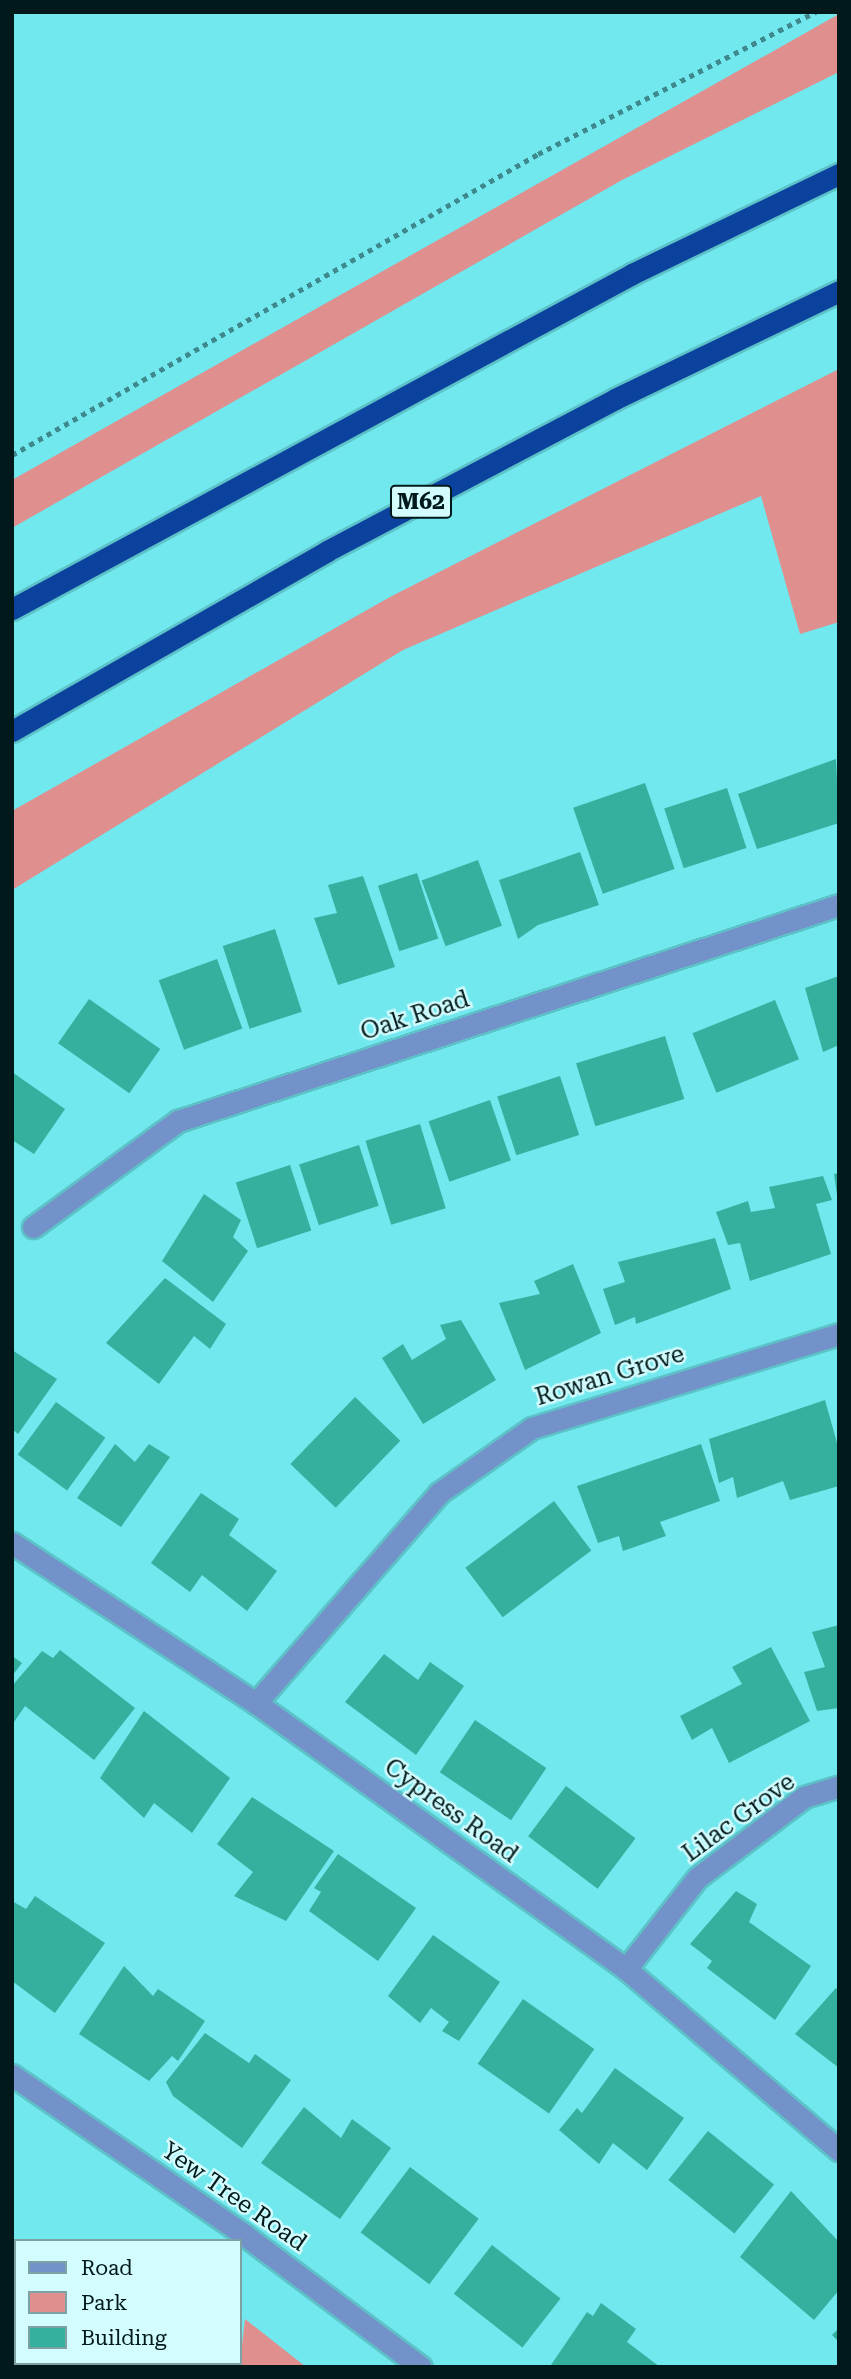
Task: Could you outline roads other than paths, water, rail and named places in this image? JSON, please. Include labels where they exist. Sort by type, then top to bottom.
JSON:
[{"type":"highway","points":[[12,609],[584,299],[839,174]]},
{"type":"highway","name":"M62","points":[[12,731],[327,551],[615,399],[839,290]]},
{"type":"street","name":"Oak Road","points":[[33,1227],[178,1121],[839,905]]},
{"type":"street","name":"Rowan Grove","points":[[256,1703],[439,1493],[532,1428],[839,1334]]},
{"type":"street","name":"Cypress Road","points":[[12,1543],[256,1703],[626,1969],[839,2150]]},
{"type":"street","name":"Lilac Grove","points":[[626,1969],[697,1878],[804,1797],[839,1786]]},
{"type":"street","name":"Yew Tree Road","points":[[12,2075],[421,2367]]}]
